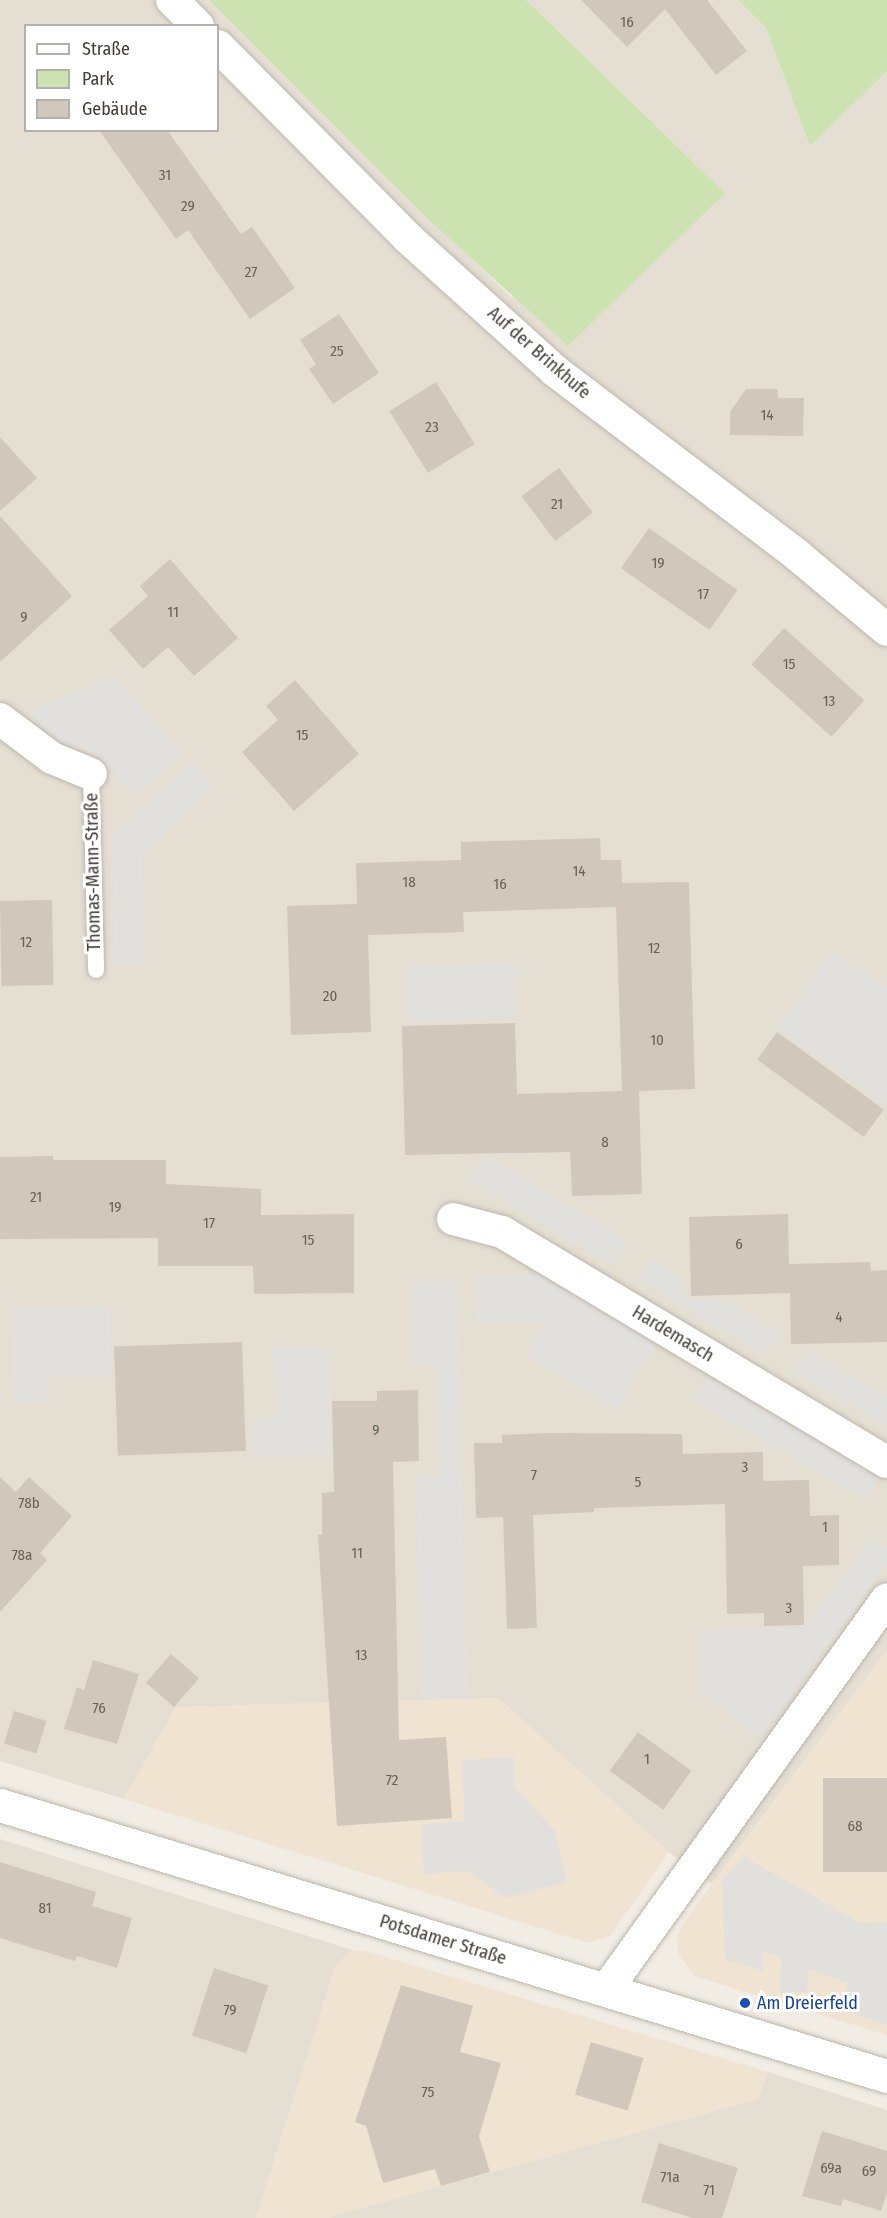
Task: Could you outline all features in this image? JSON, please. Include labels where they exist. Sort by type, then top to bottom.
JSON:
[{"type":"street","points":[[172,0],[196,24]]},
{"type":"street","name":"Auf der Brinkhufe","points":[[219,47],[408,238],[555,371],[797,555],[887,630]]},
{"type":"street","name":"Thomas-Mann-Straße","points":[[0,719],[52,758],[91,774]]},
{"type":"street","name":"Hardemasch","points":[[453,1219],[502,1232],[887,1462]]},
{"type":"street","points":[[606,1990],[887,1599]]},
{"type":"street","name":"Potsdamer Straße","points":[[0,1804],[887,2076]]},
{"type":"lane","name":"Thomas-Mann-Straße","points":[[91,774],[96,970]]},
{"type":"shaded area","points":[[0,0],[209,0],[511,297],[725,193],[526,0],[738,0],[766,28],[810,146],[887,71],[887,1650],[712,1884],[669,1852],[498,1698],[176,1707],[124,1799],[0,1761]]},
{"type":"shaded area","points":[[116,676],[183,756],[136,796],[100,756],[52,738],[28,711]]},
{"type":"shaded area","points":[[191,762],[214,787],[143,853],[144,965],[114,965],[112,835]]},
{"type":"shaded area","points":[[833,950],[887,988],[887,1106],[778,1028]]},
{"type":"shaded area","points":[[515,963],[517,1018],[409,1022],[407,967]]},
{"type":"shaded area","points":[[486,1156],[627,1241],[612,1266],[471,1181]]},
{"type":"shaded area","points":[[651,1259],[683,1278],[685,1301],[723,1299],[779,1333],[765,1355],[639,1280]]},
{"type":"shaded area","points":[[540,1275],[655,1344],[617,1409],[528,1356],[547,1322],[477,1323],[476,1277]]},
{"type":"shaded area","points":[[457,1281],[467,1698],[421,1699],[416,1476],[441,1475],[438,1364],[412,1365],[412,1282]]},
{"type":"shaded area","points":[[110,1307],[112,1376],[48,1377],[48,1403],[14,1403],[13,1308]]},
{"type":"shaded area","points":[[329,1347],[331,1455],[253,1457],[253,1421],[276,1419],[274,1348]]},
{"type":"shaded area","points":[[807,1350],[887,1396],[887,1426],[794,1372]]},
{"type":"shaded area","points":[[707,1378],[878,1477],[865,1500],[694,1401]]},
{"type":"shaded area","points":[[872,1538],[887,1549],[887,1563],[760,1737],[700,1693],[698,1631],[807,1627]]},
{"type":"shaded area","points":[[887,1650],[887,2035],[694,1976],[678,1953],[677,1937],[684,1922]]},
{"type":"shaded area","points":[[498,1698],[669,1852],[610,1936],[588,1943],[124,1799],[176,1707]]},
{"type":"shaded area","points":[[514,1757],[515,1788],[555,1831],[567,1882],[505,1898],[468,1871],[424,1874],[421,1824],[465,1821],[461,1760]]},
{"type":"shaded area","points":[[0,1839],[352,1950],[336,1965],[256,2218],[0,2218]]},
{"type":"shaded area","points":[[744,1857],[861,1923],[887,1922],[887,2025],[840,2009],[848,1983],[808,1969],[807,1992],[780,1992],[781,1958],[762,1951],[763,1971],[725,1959],[722,1880]]},
{"type":"shaded area","points":[[352,1950],[366,1951],[768,2072],[758,2099],[326,2218],[256,2218],[336,1965]]},
{"type":"shaded area","points":[[768,2072],[887,2110],[887,2218],[326,2218],[758,2099]]},
{"type":"green space","points":[[209,0],[526,0],[725,193],[568,346],[428,219]]},
{"type":"green space","points":[[738,0],[887,0],[887,71],[810,146],[766,28]]},
{"type":"building","points":[[581,0],[707,0],[747,51],[716,75],[665,9],[627,47]]},
{"type":"building","points":[[100,132],[168,132],[241,234],[252,227],[295,288],[250,319],[188,230],[176,239]]},
{"type":"building","points":[[339,314],[379,373],[333,404],[309,369],[316,364],[300,340]]},
{"type":"building","points":[[436,382],[475,444],[428,473],[389,411]]},
{"type":"building","points":[[746,389],[778,389],[778,398],[804,398],[803,436],[730,435],[730,412]]},
{"type":"building","points":[[0,437],[37,478],[0,511]]},
{"type":"building","points":[[559,468],[593,513],[555,541],[521,496]]},
{"type":"building","points":[[0,516],[72,596],[0,662]]},
{"type":"building","points":[[649,528],[737,590],[709,630],[621,568]]},
{"type":"building","points":[[170,559],[238,638],[194,676],[168,647],[143,669],[109,630],[148,596],[140,586]]},
{"type":"building","points":[[784,628],[864,700],[831,737],[751,664]]},
{"type":"building","points":[[295,680],[359,754],[294,811],[242,752],[278,720],[266,706]]},
{"type":"building","points":[[600,838],[601,860],[621,860],[622,883],[689,882],[695,1089],[639,1091],[642,1194],[572,1196],[570,1152],[405,1155],[402,1026],[515,1023],[517,1094],[622,1091],[616,907],[463,912],[464,932],[368,935],[371,1032],[291,1035],[287,906],[357,904],[356,863],[461,860],[461,842]]},
{"type":"building","points":[[52,900],[53,985],[1,986],[0,901]]},
{"type":"building","points":[[777,1032],[884,1110],[864,1137],[757,1060]]},
{"type":"building","points":[[53,1156],[53,1160],[166,1160],[166,1184],[261,1189],[261,1215],[354,1214],[354,1293],[254,1294],[253,1266],[158,1266],[158,1238],[0,1239],[0,1157]]},
{"type":"building","points":[[788,1214],[789,1264],[870,1262],[871,1271],[887,1270],[887,1342],[791,1344],[790,1293],[691,1296],[689,1217]]},
{"type":"building","points":[[242,1342],[246,1451],[118,1455],[114,1346]]},
{"type":"building","points":[[418,1390],[419,1461],[393,1462],[399,1740],[446,1737],[452,1818],[337,1826],[318,1535],[322,1535],[322,1493],[334,1492],[332,1401],[377,1401],[377,1391]]},
{"type":"building","points":[[682,1434],[683,1454],[763,1452],[763,1481],[809,1480],[810,1516],[839,1515],[839,1565],[803,1566],[804,1625],[764,1626],[764,1613],[727,1614],[725,1504],[594,1508],[594,1512],[533,1515],[537,1628],[507,1629],[503,1517],[476,1518],[474,1443],[502,1443],[502,1435]]},
{"type":"building","points":[[0,1477],[16,1492],[29,1477],[72,1516],[40,1553],[47,1560],[0,1612]]},
{"type":"building","points":[[171,1654],[199,1678],[174,1707],[146,1683]]},
{"type":"building","points":[[93,1660],[139,1674],[117,1744],[64,1729],[77,1687],[84,1690]]},
{"type":"building","points":[[14,1711],[47,1721],[37,1753],[4,1744]]},
{"type":"building","points":[[638,1732],[691,1771],[663,1810],[610,1771]]},
{"type":"building","points":[[823,1778],[887,1778],[887,1872],[823,1872]]},
{"type":"building","points":[[0,1862],[96,1892],[92,1906],[132,1918],[117,1968],[77,1956],[75,1961],[0,1938]]},
{"type":"building","points":[[214,1968],[268,1986],[246,2053],[192,2036]]},
{"type":"building","points":[[401,1985],[473,2006],[460,2052],[501,2063],[479,2136],[490,2172],[441,2186],[435,2169],[383,2183],[366,2126],[355,2122]]},
{"type":"building","points":[[591,2042],[644,2058],[628,2111],[575,2095]]},
{"type":"building","points":[[822,2131],[887,2151],[887,2193],[881,2211],[843,2199],[841,2206],[802,2196]]},
{"type":"building","points":[[659,2143],[738,2168],[722,2218],[693,2218],[641,2202]]},
{"type":"place","name":"Am Dreierfeld","points":[[745,2003]]}]
